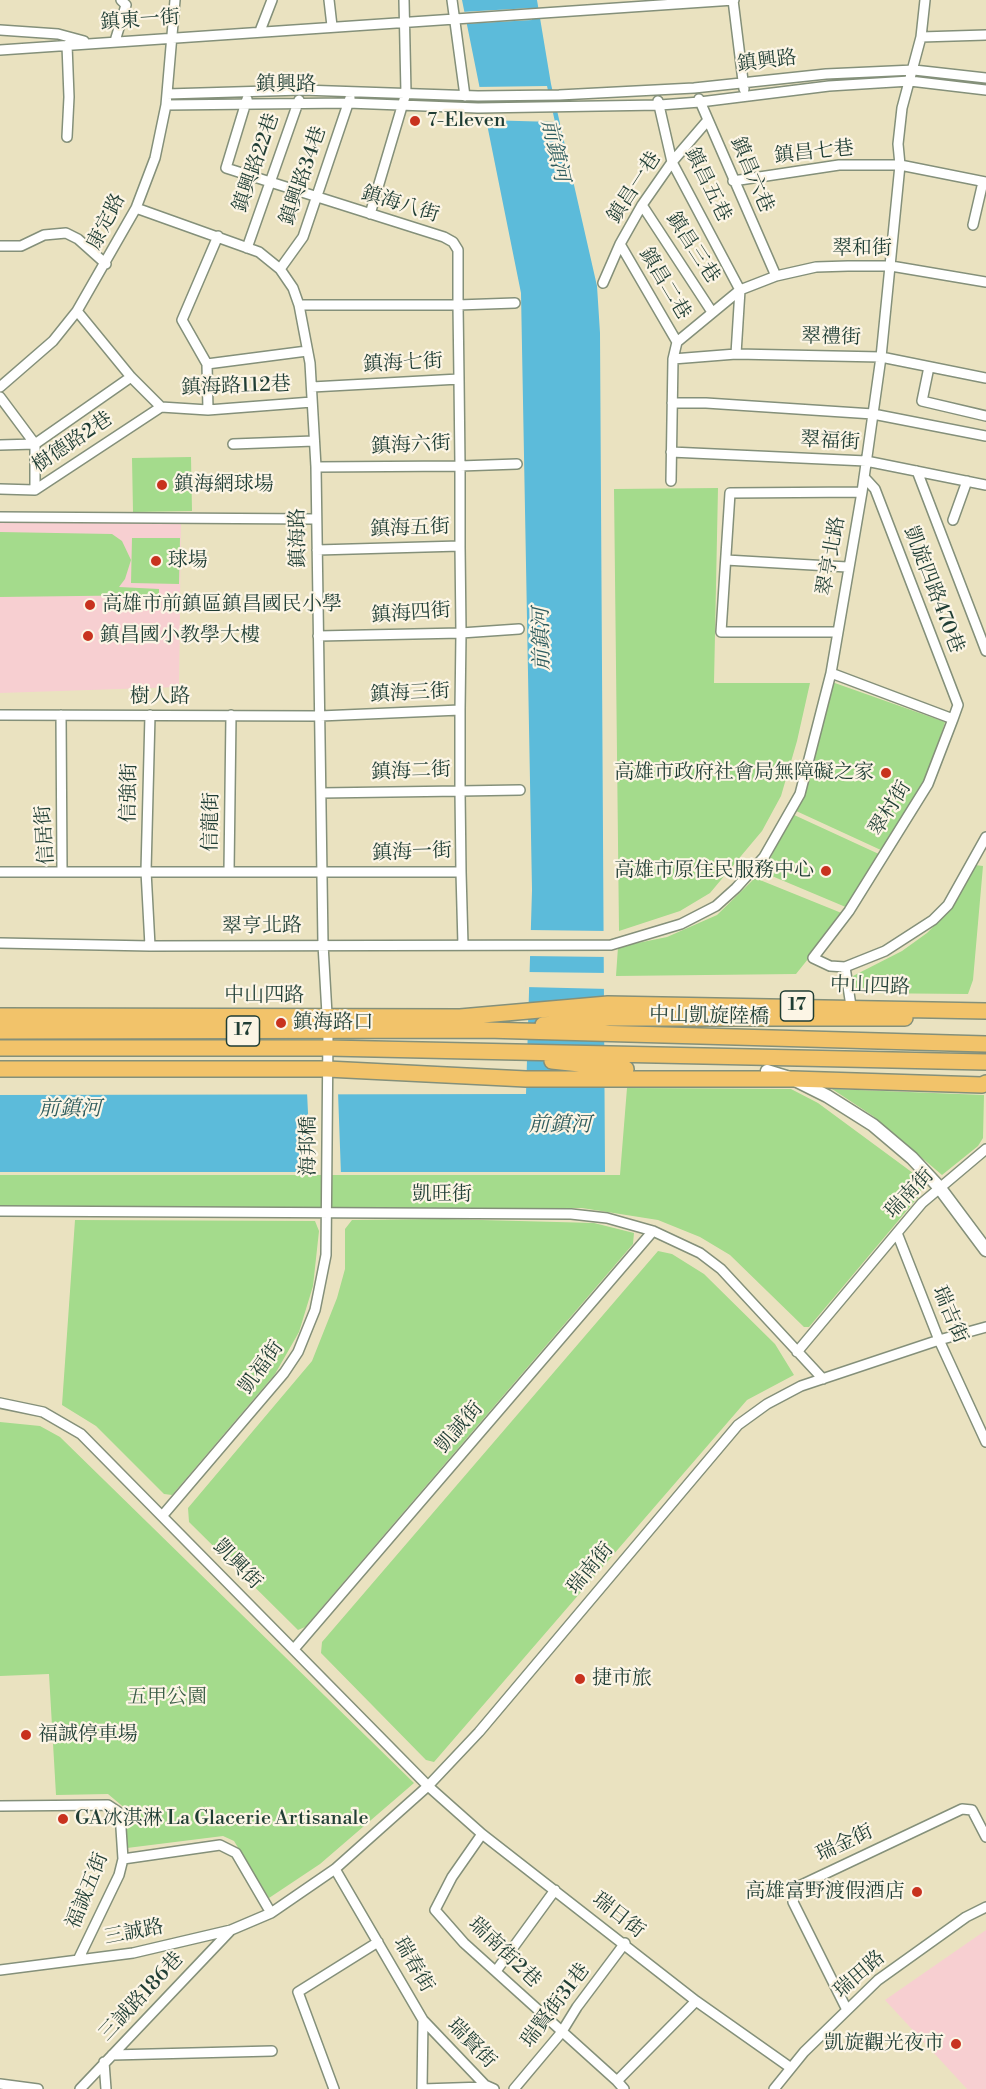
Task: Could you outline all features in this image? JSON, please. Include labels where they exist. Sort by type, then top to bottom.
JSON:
[{"type":"main road","name":"中山四路","points":[[609,1011],[851,1006],[986,1011]]},
{"type":"main road","name":"中山四路","points":[[0,1031],[327,1024],[460,1017],[528,1009],[986,1019]]},
{"type":"main road","name":"17","points":[[527,1029],[609,1011]]},
{"type":"main road","name":"中山四路","points":[[0,1016],[486,1030],[527,1029]]},
{"type":"main road","name":"中山凱旋陸橋","points":[[527,1029],[611,1035],[986,1044]]},
{"type":"main road","name":"17","points":[[0,1048],[328,1048],[482,1052],[527,1055],[610,1073],[982,1085],[986,1083]]},
{"type":"main road","name":"中山凱旋陸橋","points":[[527,1055],[614,1053],[986,1062]]},
{"type":"main road","name":"17","points":[[0,1069],[526,1079],[610,1073],[767,1071],[986,1077]]},
{"type":"street","name":"康定路","points":[[0,387],[53,341],[77,311],[106,264],[136,208],[155,158],[166,105],[175,0]]},
{"type":"street","points":[[260,31],[271,0]]},
{"type":"street","points":[[329,0],[332,26]]},
{"type":"street","points":[[369,214],[406,93],[404,0]]},
{"type":"street","points":[[452,0],[458,17],[465,96]]},
{"type":"street","points":[[623,4],[733,0],[746,97]]},
{"type":"street","name":"翠亨北路","points":[[0,944],[611,945],[681,924],[716,906],[764,857],[800,794],[831,673],[847,567],[862,492],[881,357],[900,165],[898,144],[902,108],[914,70],[926,0]]},
{"type":"street","points":[[115,41],[125,2]]},
{"type":"street","name":"鎮東一街","points":[[0,50],[406,20],[537,13],[623,4]]},
{"type":"street","points":[[0,30],[58,34],[92,43]]},
{"type":"street","points":[[921,37],[986,35]]},
{"type":"street","points":[[67,45],[67,137]]},
{"type":"street","name":"鎮興路","points":[[167,94],[353,90],[465,96],[552,95],[656,91],[826,74],[914,70],[986,78]]},
{"type":"street","name":"鎮興路","points":[[166,105],[297,102],[478,108],[660,105],[829,86],[910,81],[986,90]]},
{"type":"street","name":"鎮昌六巷","points":[[694,88],[776,276]]},
{"type":"street","name":"鎮興路22巷","points":[[247,248],[302,90]]},
{"type":"street","name":"鎮興路34巷","points":[[280,269],[303,237],[353,90]]},
{"type":"street","points":[[246,103],[250,91]]},
{"type":"street","name":"鎮昌五巷","points":[[656,91],[672,162],[740,290]]},
{"type":"street","name":"鎮海八街","points":[[246,103],[226,168],[453,242],[458,250],[458,305]]},
{"type":"street","name":"鎮昌一巷","points":[[603,283],[620,244],[642,205],[672,162],[708,120]]},
{"type":"street","name":"鎮昌七巷","points":[[733,181],[839,165],[900,165],[984,182]]},
{"type":"street","points":[[972,225],[984,182]]},
{"type":"street","name":"鎮昌三巷","points":[[642,205],[712,312]]},
{"type":"street","name":"鎮海路","points":[[136,208],[259,252],[280,269],[293,288],[299,305],[312,387],[316,467],[327,1074]]},
{"type":"street","points":[[0,246],[21,246],[44,235],[66,233],[78,239],[106,264]]},
{"type":"street","name":"鎮海路112巷","points":[[218,236],[182,320],[207,364],[308,351]]},
{"type":"street","name":"鎮昌二巷","points":[[620,244],[677,342]]},
{"type":"street","name":"翠和街","points":[[677,342],[740,290],[776,276],[816,267],[891,266],[986,282]]},
{"type":"street","points":[[736,354],[740,290]]},
{"type":"street","points":[[299,305],[515,303]]},
{"type":"street","name":"鎮海七街","points":[[312,387],[459,379],[458,305]]},
{"type":"street","points":[[77,311],[131,377],[160,407]]},
{"type":"street","points":[[672,481],[673,359],[677,342]]},
{"type":"street","name":"翠禮街","points":[[673,359],[736,354],[881,357],[986,378]]},
{"type":"street","points":[[207,364],[208,411]]},
{"type":"street","points":[[928,367],[922,401],[986,416]]},
{"type":"street","points":[[0,445],[35,444],[131,377]]},
{"type":"street","name":"鎮海六街","points":[[316,467],[460,466],[459,379]]},
{"type":"street","points":[[0,397],[35,444],[35,490]]},
{"type":"street","name":"鎮海路112巷","points":[[160,407],[208,411],[312,402]]},
{"type":"street","points":[[672,403],[706,403],[873,414],[986,436]]},
{"type":"street","name":"樹德路2巷","points":[[0,489],[35,490],[160,407]]},
{"type":"street","points":[[233,444],[314,441]]},
{"type":"street","name":"翠福街","points":[[671,452],[866,461],[986,485]]},
{"type":"street","points":[[460,466],[517,464]]},
{"type":"street","name":"鎮海五街","points":[[317,550],[460,546],[460,466]]},
{"type":"street","points":[[917,471],[986,651]]},
{"type":"street","name":"凱旋四路470巷","points":[[864,477],[875,489],[958,705],[953,719]]},
{"type":"street","points":[[953,519],[967,481]]},
{"type":"street","points":[[838,632],[721,632],[730,493],[862,492]]},
{"type":"street","points":[[0,517],[316,519]]},
{"type":"street","name":"鎮海四街","points":[[318,636],[461,633],[460,546]]},
{"type":"street","points":[[726,560],[847,567]]},
{"type":"street","points":[[461,633],[519,629]]},
{"type":"street","name":"鎮海三街","points":[[320,716],[460,710],[461,633]]},
{"type":"street","points":[[831,673],[953,719]]},
{"type":"street","name":"鎮海二街","points":[[321,793],[460,791],[460,710]]},
{"type":"street","name":"樹人路","points":[[0,716],[320,716]]},
{"type":"street","name":"信居街","points":[[61,716],[62,871],[146,872]]},
{"type":"street","name":"信強街","points":[[150,716],[146,872],[150,946]]},
{"type":"street","name":"信龍街","points":[[231,716],[230,871],[323,873]]},
{"type":"street","name":"翠村街","points":[[845,967],[830,966],[813,958],[849,911],[928,784],[953,719]]},
{"type":"street","points":[[460,791],[520,790]]},
{"type":"street","name":"鎮海一街","points":[[323,873],[461,873],[460,791]]},
{"type":"street","name":"中山四路","points":[[845,967],[885,951],[933,920],[948,904],[986,837]]},
{"type":"street","points":[[0,872],[62,871]]},
{"type":"street","points":[[146,872],[230,871]]},
{"type":"street","points":[[461,873],[463,945]]},
{"type":"street","points":[[845,967],[851,1006]]},
{"type":"street","points":[[767,1071],[793,1079],[827,1096],[873,1125],[912,1158],[939,1187],[986,1250]]},
{"type":"street","name":"海邦橋","points":[[327,1074],[327,1213]]},
{"type":"street","name":"瑞南街","points":[[797,1352],[897,1233],[939,1187],[986,1149]]},
{"type":"street","name":"凱旺街","points":[[0,1211],[578,1214],[607,1218],[653,1231],[700,1253],[721,1269],[824,1379]]},
{"type":"street","name":"凱福街","points":[[163,1515],[268,1394],[298,1352],[315,1310],[321,1284],[326,1255],[327,1213]]},
{"type":"street","name":"凱誠街","points":[[294,1649],[653,1231]]},
{"type":"street","name":"瑞吉街","points":[[897,1233],[939,1340],[986,1442]]},
{"type":"street","name":"瑞南街","points":[[271,1912],[335,1869],[428,1786],[479,1732],[738,1425],[767,1404],[801,1386],[939,1340],[986,1327]]},
{"type":"street","name":"凱興街","points":[[0,1403],[43,1412],[62,1420],[81,1434],[428,1786]]},
{"type":"street","name":"瑞日街","points":[[428,1786],[482,1834],[625,1943],[696,2001],[791,2068]]},
{"type":"street","name":"福誠五街","points":[[0,1806],[108,1806],[120,1813],[123,1859],[78,1960]]},
{"type":"street","name":"瑞金街","points":[[847,2010],[794,1902],[797,1887],[962,1809],[972,1810],[986,1837]]},
{"type":"street","name":"瑞南街2巷","points":[[482,1834],[452,1877],[435,1910],[464,1943],[624,2089]]},
{"type":"street","points":[[123,1859],[220,1845],[236,1853],[271,1912]]},
{"type":"street","name":"瑞春街","points":[[335,1869],[423,2020],[422,2089]]},
{"type":"street","points":[[496,1971],[555,1890]]},
{"type":"street","name":"瑞田路","points":[[774,2089],[791,2068],[878,1980],[966,1917],[986,1907]]},
{"type":"street","name":"三誠路","points":[[0,1970],[133,1953],[231,1930],[271,1912]]},
{"type":"street","name":"三誠路186巷","points":[[80,2089],[231,1930]]},
{"type":"street","points":[[334,2089],[298,1992],[378,1942]]},
{"type":"street","name":"瑞賢街31巷","points":[[514,2089],[561,2033],[625,1943]]},
{"type":"street","points":[[617,2081],[696,2001]]},
{"type":"street","name":"瑞賢街","points":[[423,2020],[488,2088]]},
{"type":"street","points":[[112,2055],[272,2051]]},
{"type":"street","points":[[104,2062],[106,2089]]},
{"type":"street","points":[[0,2084],[38,2089]]},
{"type":"street","points":[[422,2089],[488,2088]]},
{"type":"shaded area","name":"高雄市前鎮區鎮昌國民小學","points":[[0,522],[181,523],[179,687],[0,693]]},
{"type":"shaded area","name":"凱旋觀光夜市","points":[[986,1930],[986,2089],[967,2089],[885,2000]]},
{"type":"green space","name":"鎮海網球場","points":[[191,457],[192,511],[133,512],[132,458]]},
{"type":"green space","points":[[718,488],[714,683],[810,683],[797,741],[781,796],[762,831],[710,893],[680,911],[619,931],[614,489]]},
{"type":"green space","points":[[0,532],[112,534],[122,541],[131,560],[125,579],[119,587],[159,589],[159,595],[0,597]]},
{"type":"green space","name":"球場","points":[[132,538],[180,538],[179,584],[131,583]]},
{"type":"green space","points":[[832,682],[945,722],[925,783],[883,851],[794,810]]},
{"type":"green space","points":[[792,814],[881,855],[848,908],[760,871],[770,859]]},
{"type":"green space","points":[[975,865],[983,866],[973,980],[968,994],[855,993],[851,987],[853,976],[902,951],[927,933],[948,912]]},
{"type":"green space","points":[[755,878],[844,914],[796,974],[616,976],[618,947],[667,937],[717,915]]},
{"type":"green space","points":[[627,1088],[791,1089],[818,1103],[917,1176],[922,1188],[919,1196],[809,1327],[804,1327],[730,1255],[700,1237],[658,1220],[582,1208],[0,1208],[0,1175],[620,1175]]},
{"type":"green space","points":[[832,1089],[984,1095],[983,1138],[978,1146],[942,1175],[873,1116]]},
{"type":"green space","points":[[444,1219],[594,1223],[634,1233],[633,1244],[305,1627],[298,1630],[189,1522],[188,1508],[312,1361],[337,1298],[345,1269],[345,1229],[352,1220]]},
{"type":"green space","points":[[75,1220],[315,1221],[319,1231],[313,1286],[299,1332],[275,1374],[172,1495],[164,1494],[96,1426],[62,1405]]},
{"type":"green space","points":[[658,1251],[672,1254],[704,1274],[775,1344],[794,1375],[747,1400],[434,1762],[426,1760],[321,1653],[322,1642]]},
{"type":"green space","name":"五甲公園","points":[[0,1422],[40,1426],[60,1437],[414,1783],[320,1864],[269,1898],[234,1841],[223,1836],[127,1848],[127,1810],[108,1794],[56,1795],[49,1674],[0,1676]]},
{"type":"water","name":"前鎮河","points":[[462,0],[537,0],[551,84],[597,286],[600,333],[605,1172],[0,1172],[0,1095],[526,1094],[532,890],[521,293]]},
{"type":"pier","points":[[531,8],[532,20],[463,24],[461,12]]},
{"type":"pier","points":[[547,86],[555,122],[483,120],[476,87]]},
{"type":"pier","points":[[528,930],[608,931],[608,957],[527,956]]},
{"type":"pier","points":[[526,972],[609,973],[609,989],[525,987]]},
{"type":"pier","points":[[307,1092],[338,1092],[341,1175],[311,1175]]},
{"type":"place","name":"7-Eleven","points":[[415,121]]},
{"type":"place","name":"鎮海網球場","points":[[162,485]]},
{"type":"place","name":"球場","points":[[156,561]]},
{"type":"place","name":"高雄市前鎮區鎮昌國民小學","points":[[90,605]]},
{"type":"place","name":"鎮昌國小教學大樓","points":[[88,636]]},
{"type":"place","name":"高雄市政府社會局無障礙之家","points":[[886,773]]},
{"type":"place","name":"高雄市原住民服務中心","points":[[826,871]]},
{"type":"place","name":"鎮海路口","points":[[281,1023]]},
{"type":"place","name":"捷市旅","points":[[580,1679]]},
{"type":"place","name":"福誠停車場","points":[[26,1735]]},
{"type":"place","name":"GA冰淇淋 La Glacerie Artisanale","points":[[63,1819]]},
{"type":"place","name":"高雄富野渡假酒店","points":[[917,1892]]},
{"type":"place","name":"凱旋觀光夜市","points":[[956,2044]]}]
